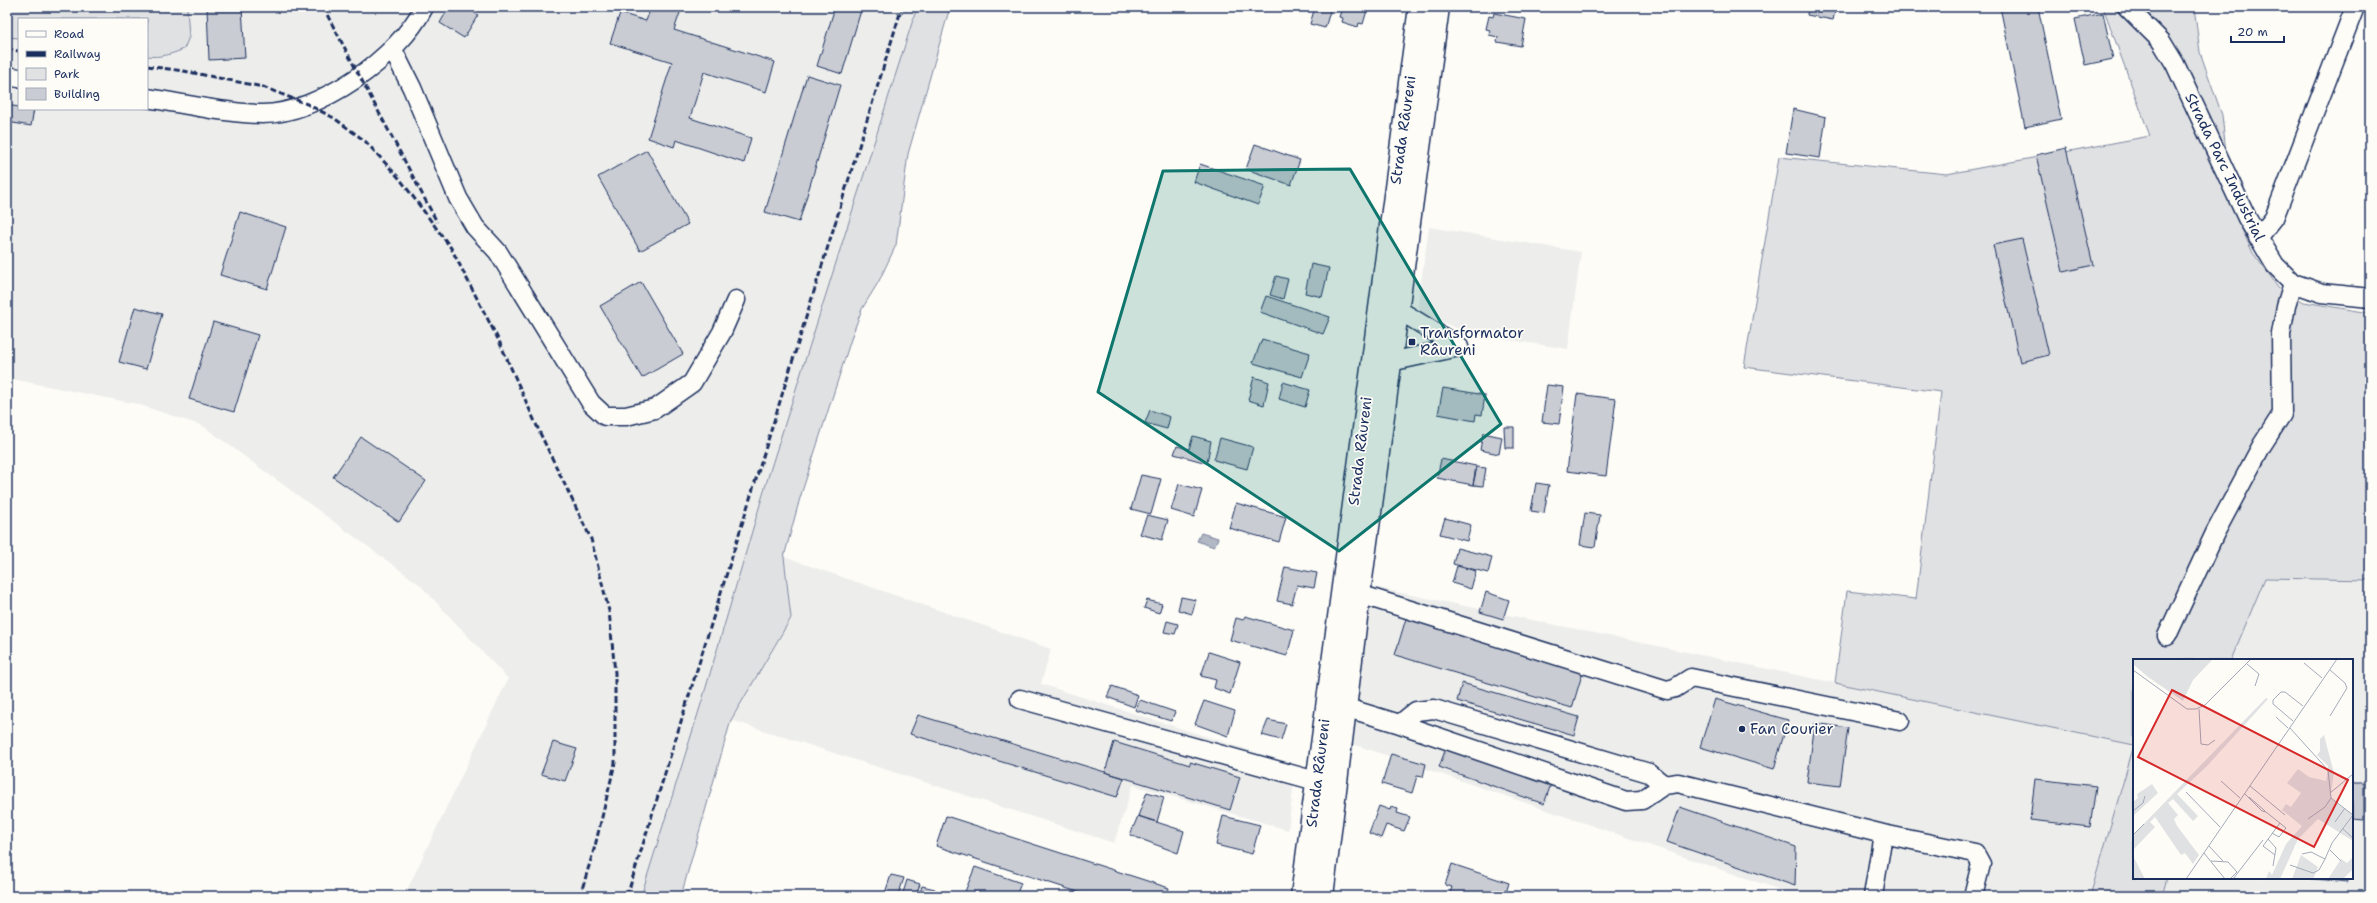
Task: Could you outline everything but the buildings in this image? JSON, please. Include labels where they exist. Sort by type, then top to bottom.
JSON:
[{"type":"main road","name":"Strada Râureni","points":[[1302,896],[1316,781],[1420,7]]},
{"type":"main road","name":"Strada Râureni","points":[[1322,896],[1344,707],[1438,7]]},
{"type":"street","points":[[148,98],[262,114],[288,110],[307,104],[362,75],[393,50],[417,20],[424,7]]},
{"type":"street","name":"Strada Parc Industrial","points":[[2127,7],[2161,42],[2175,64],[2215,153],[2258,238],[2275,265],[2294,283],[2322,293],[2370,298]]},
{"type":"street","points":[[2258,238],[2274,218],[2355,7]]},
{"type":"street","points":[[393,50],[412,88],[461,204],[475,227],[498,252],[591,403],[605,416],[626,416],[655,409],[692,383],[722,332],[736,300]]},
{"type":"street","points":[[7,76],[18,78]]},
{"type":"street","points":[[2167,636],[2215,533],[2262,445],[2282,414],[2281,334],[2286,306],[2294,283]]},
{"type":"street","points":[[1390,362],[1459,347],[1397,309]]},
{"type":"street","points":[[1359,594],[1667,690],[1675,688],[1691,678],[1900,721]]},
{"type":"street","points":[[1020,699],[1316,781]]},
{"type":"street","points":[[1344,707],[1400,724],[1626,801],[1642,800],[1664,784],[1678,783],[1883,834],[1975,853],[1981,864],[1972,896]]},
{"type":"street","points":[[1400,724],[1416,711],[1434,709],[1649,773],[1664,784]]},
{"type":"street","points":[[1873,896],[1883,834]]},
{"type":"highlighted area","points":[[1350,169],[1501,424],[1339,551],[1098,392],[1163,171]]},
{"type":"shaded area","points":[[187,7],[917,7],[769,474],[701,704],[641,896],[404,896],[508,679],[419,584],[203,426],[137,404],[7,378],[7,37],[18,38],[18,110],[148,110],[148,56],[154,57],[189,37]]},
{"type":"shaded area","points":[[1429,227],[1581,252],[1568,349],[1470,334],[1421,313],[1418,303]]},
{"type":"shaded area","points":[[1201,533],[1218,538],[1214,547],[1197,541]]},
{"type":"shaded area","points":[[784,557],[1051,649],[1041,684],[1296,765],[1288,830],[1133,785],[1114,843],[731,720],[791,618]]},
{"type":"shaded area","points":[[2265,578],[2370,580],[2370,896],[2162,896],[2167,879],[2353,879],[2353,659],[2231,659]]},
{"type":"shaded area","points":[[1369,586],[2133,745],[2133,748],[2090,896],[1798,896],[1347,742]]},
{"type":"green space","points":[[7,7],[187,7],[189,37],[184,49],[166,55],[148,56],[148,18],[18,18],[18,38],[7,37]]},
{"type":"green space","points":[[917,7],[950,7],[908,154],[896,245],[879,281],[862,309],[853,333],[800,498],[784,557],[791,618],[731,720],[681,896],[641,896],[701,704],[769,474]]},
{"type":"green space","points":[[2103,7],[2194,7],[2200,52],[2222,115],[2232,208],[2253,253],[2279,288],[2304,302],[2370,313],[2370,580],[2265,578],[2231,659],[2133,659],[2133,745],[1835,683],[1847,591],[1916,599],[1941,392],[1744,367],[1779,157],[1947,174],[2150,136]]},
{"type":"green space","points":[[2133,748],[2133,879],[2167,879],[2162,896],[2090,896]]},
{"type":"railway","points":[[323,7],[437,222]]},
{"type":"railway","points":[[627,896],[902,7]]},
{"type":"railway","points":[[7,49],[18,51]]},
{"type":"railway","points":[[148,66],[184,71],[263,87],[307,104],[334,118],[365,141],[400,179],[451,248],[499,341],[540,433],[591,539],[609,611],[615,673],[615,763],[595,846],[580,896]]},
{"type":"place","name":"Transformator Râureni","points":[[1412,342]]},
{"type":"place","name":"Fan Courier","points":[[1742,729]]}]
